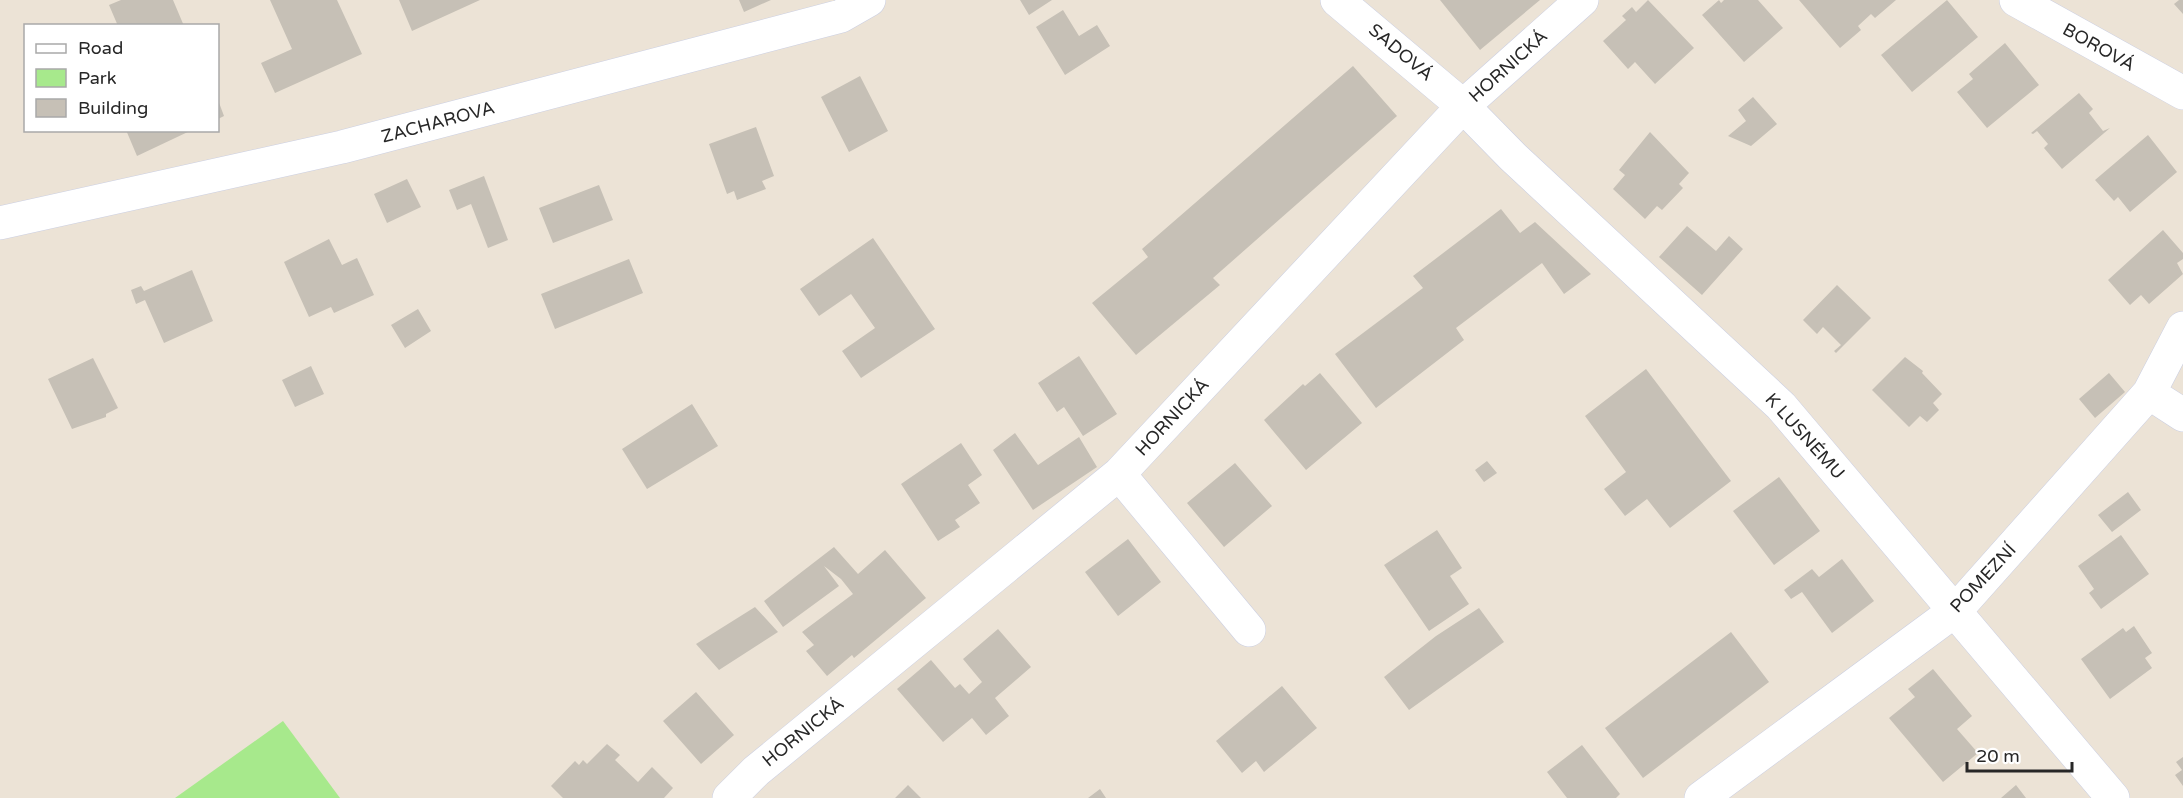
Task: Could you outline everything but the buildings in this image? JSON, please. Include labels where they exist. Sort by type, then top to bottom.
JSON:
[{"type":"street","name":"ZACHAROVA","points":[[0,223],[342,147],[841,15],[869,0]]},
{"type":"street","name":"SADOVÁ","points":[[1337,0],[1463,106]]},
{"type":"street","name":"HORNICKÁ","points":[[729,798],[756,771],[1119,474],[1463,106],[1582,0]]},
{"type":"street","name":"BOROVÁ","points":[[2016,0],[2183,93]]},
{"type":"street","name":"K LUSNÉMU","points":[[1463,106],[1513,157],[1781,406],[2113,798]]},
{"type":"street","name":"POMEZNÍ","points":[[1701,798],[1956,610],[2149,393],[2183,328]]},
{"type":"street","points":[[2149,393],[2183,415]]},
{"type":"street","points":[[1119,474],[1249,630]]},
{"type":"green space","points":[[283,721],[340,798],[175,798]]}]
